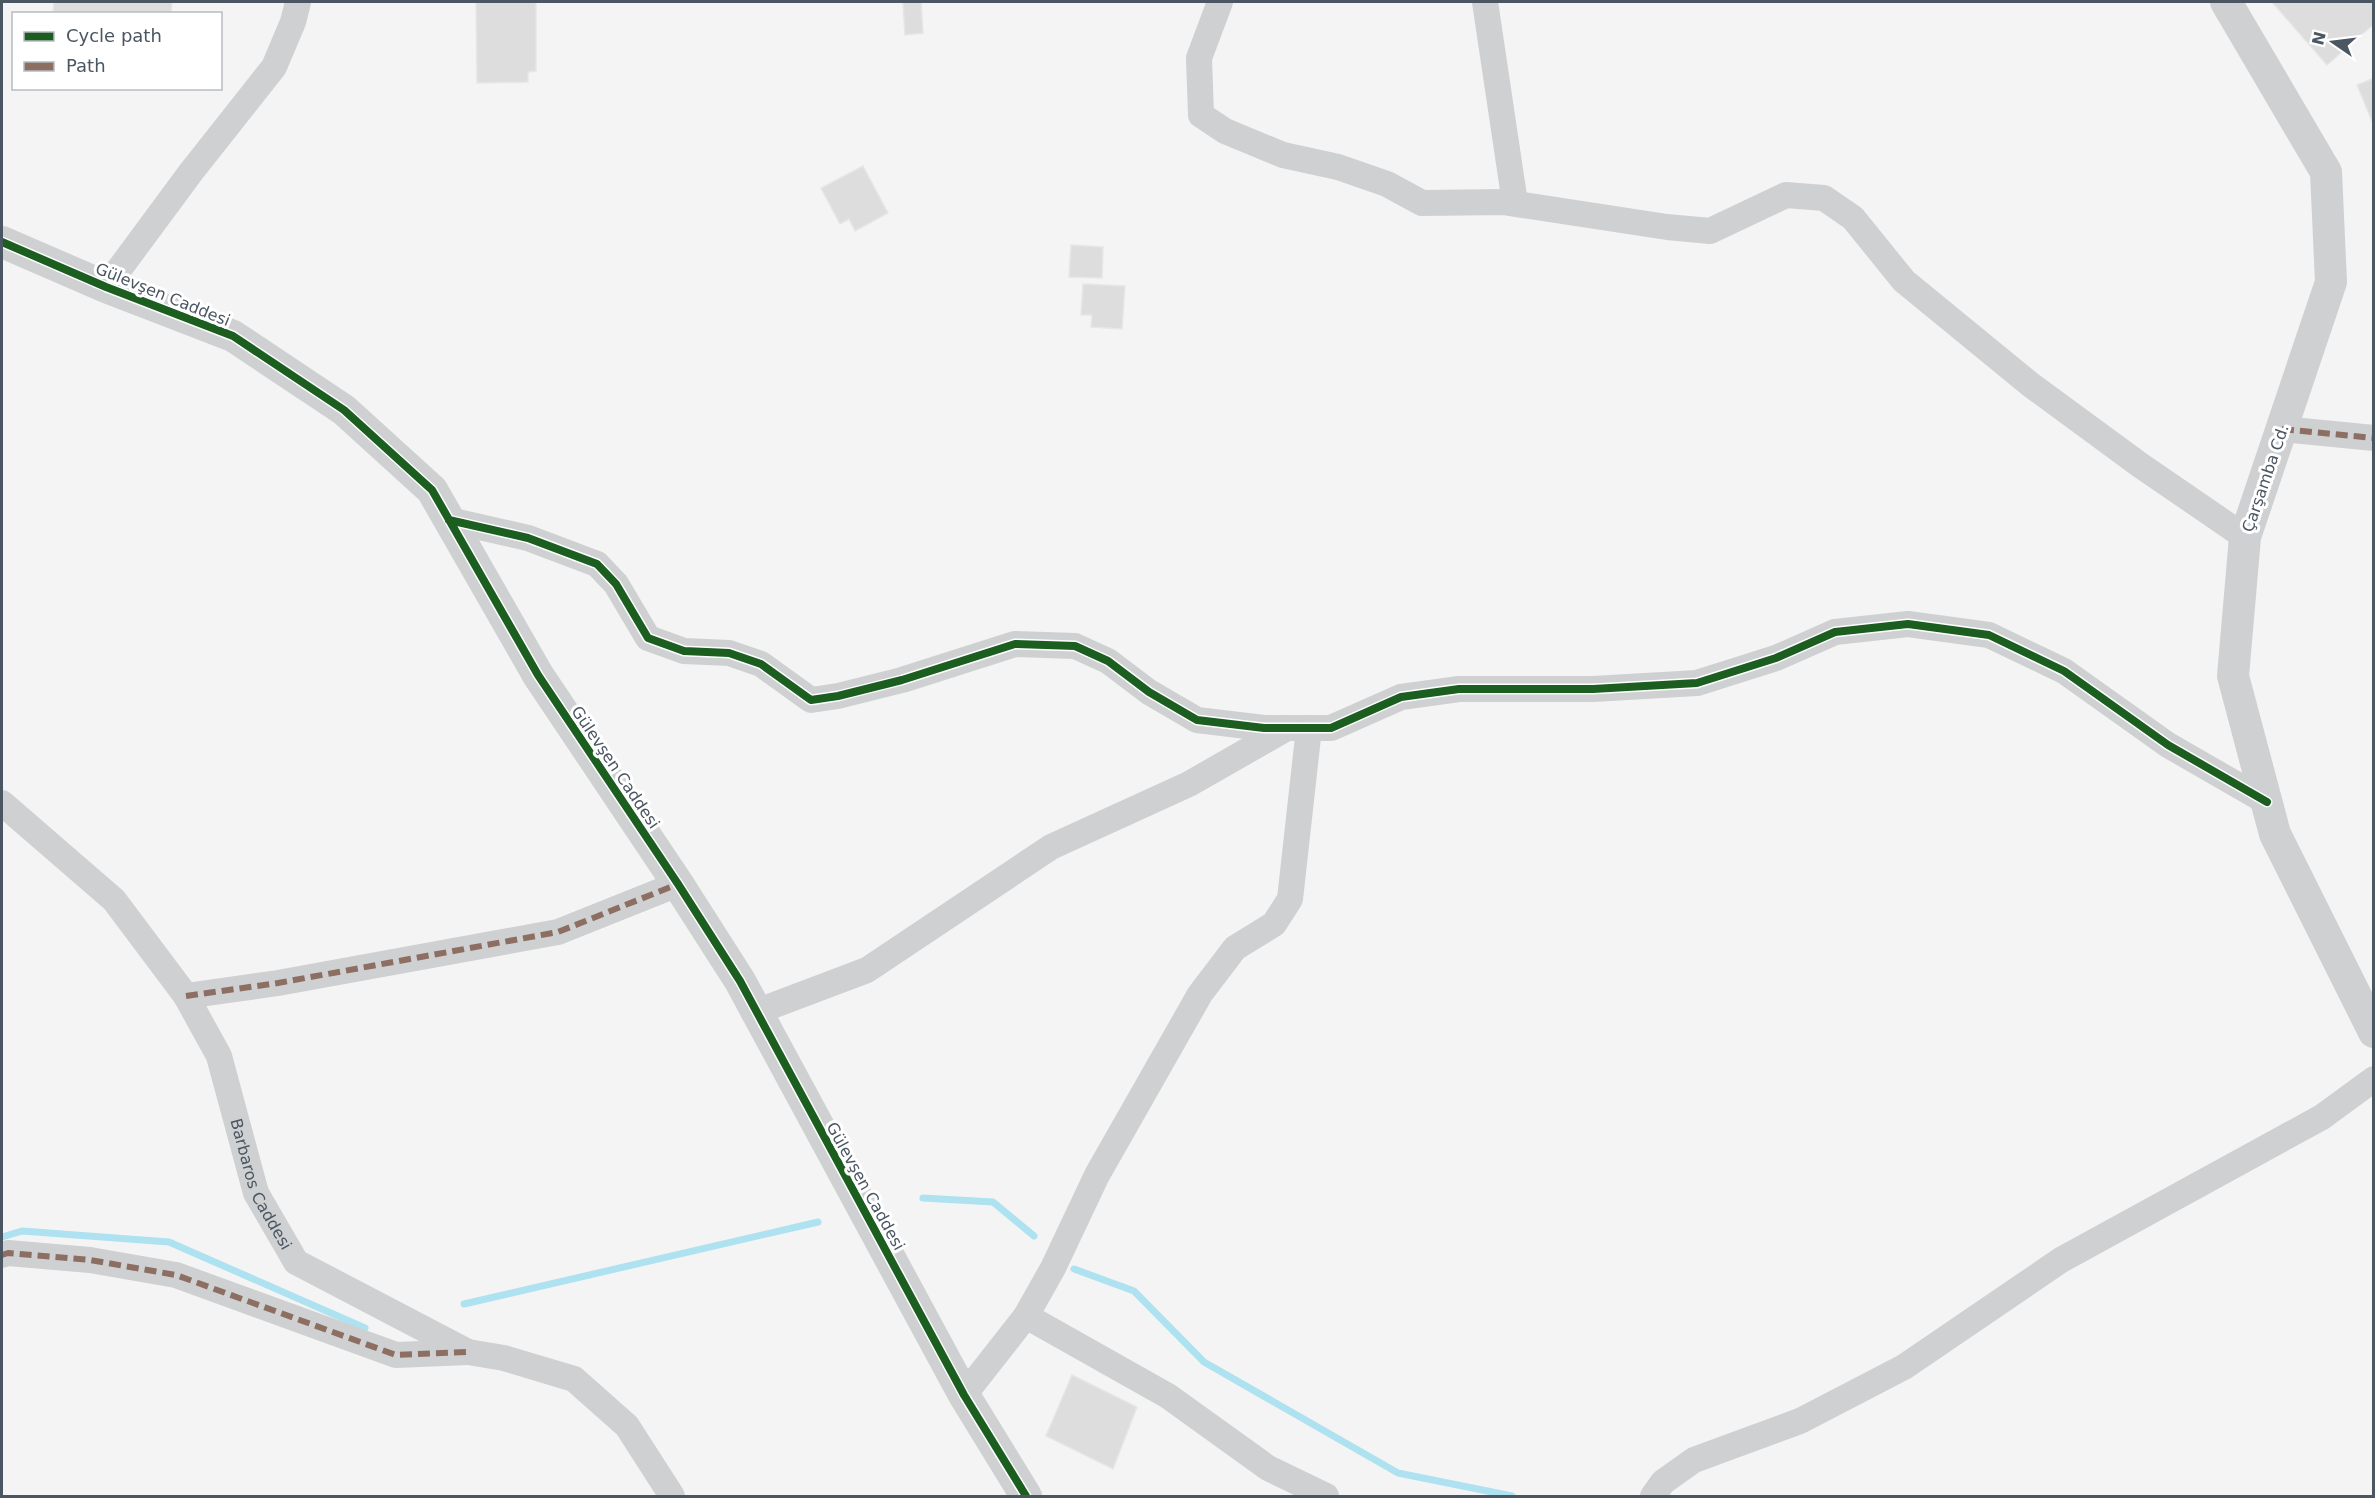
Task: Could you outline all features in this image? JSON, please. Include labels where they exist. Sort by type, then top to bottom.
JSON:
[{"type":"street","points":[[106,287],[191,172],[274,67],[293,22],[298,2]]},
{"type":"street","points":[[1221,2],[1199,57],[1201,115],[1225,131],[1283,155],[1348,170],[1387,184],[1422,202],[1515,203],[1667,227],[1710,231],[1786,195],[1824,198],[1853,218],[1904,281],[2031,385],[2140,465],[2245,537]]},
{"type":"street","points":[[1485,2],[1515,203]]},
{"type":"street","name":"Çarşamba Cd.","points":[[2226,2],[2326,172],[2331,282],[2245,537],[2233,676],[2275,834],[2373,1032]]},
{"type":"street","name":"Gülevşen Caddesi","points":[[2,242],[106,287],[232,336],[344,410],[432,490],[538,675],[740,981],[964,1395],[1026,1497]]},
{"type":"street","points":[[2282,429],[2373,438]]},
{"type":"street","points":[[449,520],[528,538],[597,564],[616,584],[648,638],[684,651],[729,653],[761,664],[811,700],[838,696],[902,680],[1015,644],[1075,646],[1108,662],[1149,692],[1197,720],[1264,728],[1331,728],[1401,697],[1459,689],[1593,690],[1697,683],[1776,658],[1835,632],[1908,624],[1989,635],[2064,671],[2168,745],[2267,802]]},
{"type":"street","points":[[756,1012],[867,970],[1052,847],[1190,784],[1298,728]]},
{"type":"street","points":[[964,1395],[1026,1316],[1053,1268],[1097,1175],[1200,994],[1235,948],[1274,924],[1290,899],[1298,728]]},
{"type":"street","name":"Barbaros Caddesi","points":[[2,803],[114,900],[186,996],[219,1056],[256,1192],[296,1262],[468,1352],[504,1358],[574,1379],[627,1426],[672,1497]]},
{"type":"street","points":[[186,996],[278,983],[558,932],[678,884]]},
{"type":"street","points":[[1653,1497],[1663,1482],[1694,1460],[1800,1421],[1904,1367],[2061,1260],[2322,1117],[2373,1079]]},
{"type":"street","points":[[2,1255],[8,1253],[90,1260],[176,1275],[396,1355],[468,1352]]},
{"type":"street","points":[[1026,1316],[1168,1396],[1268,1468],[1326,1497]]},
{"type":"building","points":[[54,2],[172,2],[171,12],[53,12]]},
{"type":"building","points":[[476,2],[536,2],[536,71],[528,72],[528,82],[477,83]]},
{"type":"building","points":[[903,2],[921,2],[923,33],[905,35]]},
{"type":"building","points":[[2272,2],[2374,2],[2374,24],[2327,65]]},
{"type":"building","points":[[2374,78],[2374,126],[2357,85]]},
{"type":"building","points":[[863,166],[888,213],[855,231],[849,219],[840,224],[821,188]]},
{"type":"building","points":[[1071,245],[1103,247],[1102,278],[1069,277]]},
{"type":"building","points":[[1083,284],[1125,286],[1122,329],[1091,327],[1092,315],[1081,315]]},
{"type":"building","points":[[1072,1375],[1137,1407],[1113,1469],[1046,1436]]},
{"type":"waterway","points":[[923,1198],[993,1202],[1034,1236]]},
{"type":"waterway","points":[[464,1304],[818,1222]]},
{"type":"waterway","points":[[2,1237],[22,1231],[169,1242],[365,1328]]},
{"type":"waterway","points":[[1074,1269],[1134,1291],[1204,1362],[1398,1473],[1512,1496]]},
{"type":"marked path","points":[[2282,429],[2374,438]]},
{"type":"marked path","points":[[186,996],[278,983],[558,932],[678,884]]},
{"type":"marked path","points":[[2,1255],[8,1253],[90,1260],[176,1275],[396,1355],[468,1352]]},
{"type":"cycle path","points":[[2,242],[106,287],[233,336],[344,410],[432,490],[538,675],[740,981],[964,1395],[1026,1496]]},
{"type":"cycle path","points":[[449,520],[528,538],[597,564],[616,584],[648,638],[684,651],[729,653],[761,664],[811,700],[838,696],[902,680],[1015,644],[1075,646],[1108,661],[1149,692],[1197,720],[1264,728],[1331,728],[1401,697],[1459,689],[1593,689],[1697,683],[1776,658],[1835,632],[1908,624],[1989,635],[2064,671],[2168,745],[2267,802]]}]
